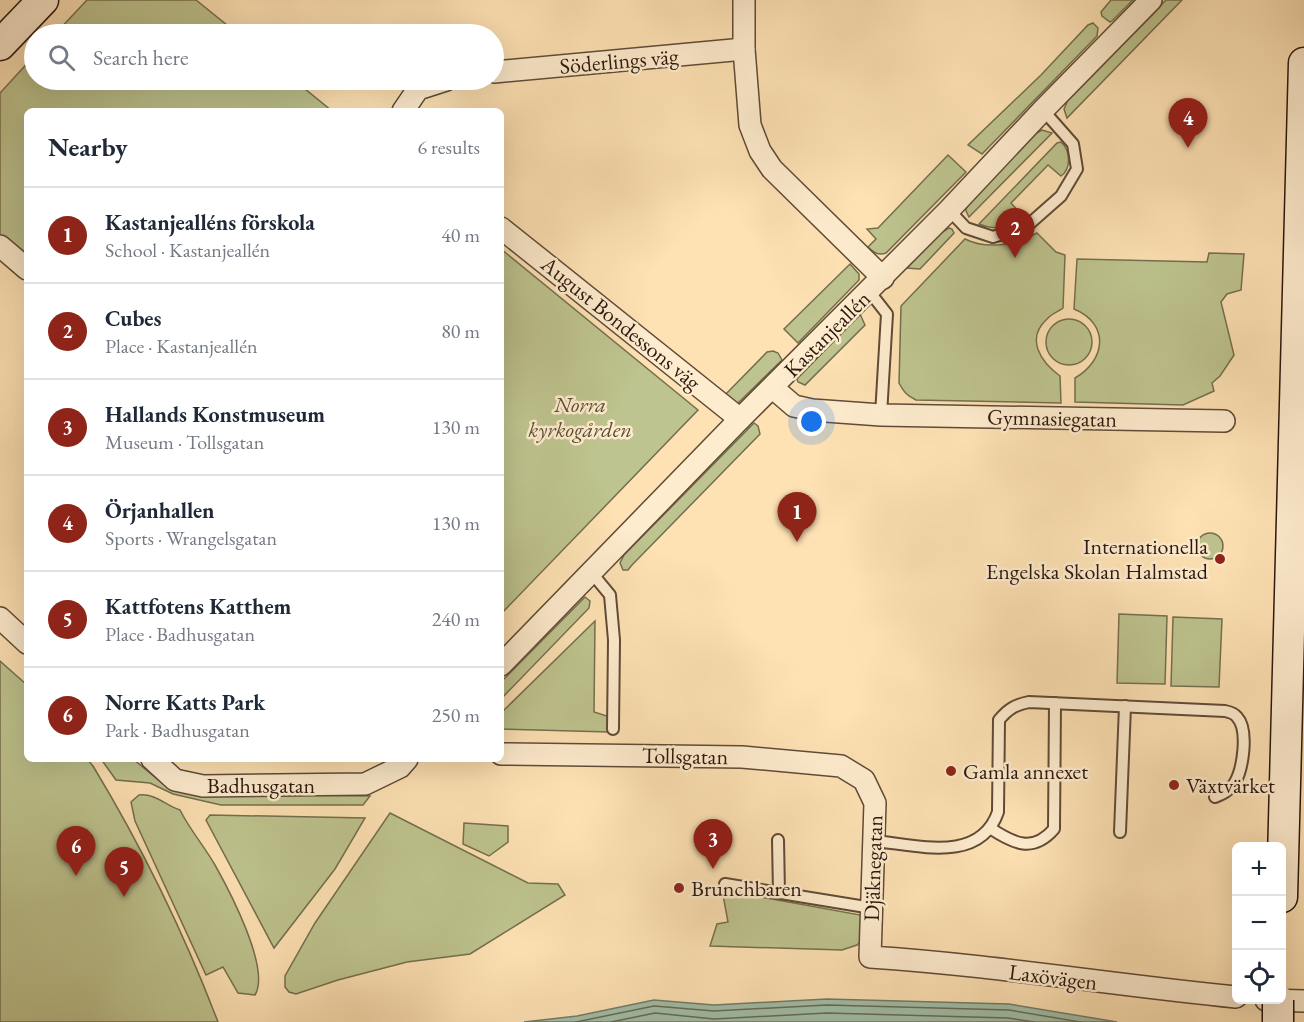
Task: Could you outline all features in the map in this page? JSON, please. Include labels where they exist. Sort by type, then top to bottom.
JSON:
[{"type":"main road","points":[[0,45],[43,0]]},
{"type":"main road","points":[[1281,896],[1300,382],[1304,63]]},
{"type":"main road","points":[[1278,1004],[1278,1022]]},
{"type":"street","points":[[744,0],[744,49],[750,125],[760,151],[772,169],[876,284]]},
{"type":"street","name":"Kastanjeallén","points":[[504,661],[740,419],[949,210],[1151,0]]},
{"type":"street","name":"Söderlings väg","points":[[504,71],[744,49]]},
{"type":"street","points":[[404,108],[417,90]]},
{"type":"street","name":"August Bondessons väg","points":[[504,230],[740,419]]},
{"type":"street","points":[[0,246],[24,266]]},
{"type":"street","name":"Gymnasiegatan","points":[[773,388],[794,406],[812,410],[881,415],[1224,421]]},
{"type":"street","points":[[0,618],[24,640]]},
{"type":"street","name":"Tollsgatan","points":[[504,754],[742,757],[842,766],[864,780]]},
{"type":"street","name":"Badhusgatan","points":[[155,762],[175,780],[202,786],[365,784],[405,762]]},
{"type":"street","name":"Djäknegatan","points":[[864,780],[875,803],[870,957]]},
{"type":"street","name":"Laxövägen","points":[[870,957],[938,962],[1116,985],[1232,997]]},
{"type":"street","points":[[1286,1000],[1304,1001]]},
{"type":"lane","points":[[949,210],[966,228],[993,237],[1027,226],[1061,196],[1077,169],[1073,144],[1043,110]]},
{"type":"lane","points":[[876,284],[887,314],[881,415]]},
{"type":"lane","points":[[591,572],[610,595],[614,640],[613,729]]},
{"type":"lane","points":[[875,841],[951,848],[984,836],[998,812],[999,720],[1009,709],[1029,702],[1234,713],[1243,728],[1241,764],[1235,782],[1228,791],[1215,797]]},
{"type":"lane","points":[[990,828],[1008,840],[1037,843],[1046,838],[1054,829],[1056,703]]},
{"type":"lane","points":[[1120,832],[1125,706]]},
{"type":"lane","points":[[778,840],[779,893]]},
{"type":"lane","points":[[725,884],[872,908]]},
{"type":"green space","points":[[87,0],[196,0],[226,24],[64,24]]},
{"type":"green space","points":[[1111,0],[1133,0],[1110,22],[1102,16],[1101,12]]},
{"type":"green space","points":[[1166,0],[1182,0],[1067,118],[1064,109],[1068,100]]},
{"type":"green space","points":[[1093,23],[1098,28],[1097,36],[982,154],[968,145],[1041,75],[1088,25]]},
{"type":"green space","points":[[24,67],[24,90],[306,90],[328,108],[24,108],[24,256],[0,236],[0,93]]},
{"type":"green space","points":[[1042,130],[1052,133],[969,217],[966,211],[967,203],[1033,135]]},
{"type":"green space","points":[[1061,142],[1068,154],[1065,173],[1061,176],[1048,165],[1011,203],[1021,214],[1009,226],[997,228],[979,224],[1057,143]]},
{"type":"green space","points":[[948,155],[966,172],[886,253],[878,254],[868,247],[876,239],[867,229],[878,228]]},
{"type":"green space","points":[[949,228],[954,233],[920,269],[907,268],[937,235]]},
{"type":"green space","points":[[1037,233],[1056,252],[1065,255],[1063,308],[1049,317],[1040,327],[1036,342],[1042,357],[1060,376],[1061,403],[916,400],[908,395],[899,383],[901,306],[965,239],[983,244],[1001,245],[1020,241]]},
{"type":"green space","name":"Norra kyrkogården","points":[[504,251],[698,410],[504,611]]},
{"type":"green space","points":[[1209,253],[1244,254],[1241,290],[1227,294],[1221,302],[1234,355],[1220,376],[1212,383],[1214,391],[1183,405],[1075,402],[1075,378],[1093,362],[1100,342],[1094,324],[1074,309],[1077,259],[1207,262]]},
{"type":"green space","points":[[850,264],[859,274],[859,280],[798,343],[784,329]]},
{"type":"green space","points":[[860,314],[865,325],[805,385],[798,382],[797,379]]},
{"type":"green space","points":[[1069,319],[1085,326],[1092,342],[1085,358],[1069,365],[1053,358],[1046,342],[1053,326]]},
{"type":"green space","points":[[767,352],[778,353],[782,360],[738,403],[731,405],[723,397]]},
{"type":"green space","points":[[754,423],[758,426],[760,434],[628,570],[623,570],[620,563],[624,555]]},
{"type":"green space","points":[[1210,533],[1219,537],[1223,546],[1219,555],[1210,559],[1201,555],[1197,546],[1201,537]]},
{"type":"green space","points":[[585,597],[590,601],[589,608],[504,696],[504,679]]},
{"type":"green space","points":[[1119,614],[1167,616],[1165,684],[1117,683]]},
{"type":"green space","points":[[1173,617],[1222,619],[1219,687],[1171,686]]},
{"type":"green space","points":[[595,621],[594,712],[607,716],[609,732],[504,729],[504,710]]},
{"type":"green space","points":[[0,661],[24,682],[24,762],[90,762],[93,766],[161,891],[218,1022],[0,1022]]},
{"type":"green space","points":[[103,762],[137,762],[161,782],[183,791],[203,794],[370,796],[363,805],[221,805],[173,794],[150,783],[116,780]]},
{"type":"green space","points":[[139,795],[155,798],[180,810],[215,865],[238,910],[253,949],[258,983],[255,995],[238,993],[223,967],[206,975],[135,821],[131,802]]},
{"type":"green space","points":[[390,813],[528,883],[558,884],[565,895],[470,954],[407,962],[338,980],[296,994],[289,992],[285,987],[285,976],[315,923]]},
{"type":"green space","points":[[210,815],[365,818],[335,869],[274,948],[206,820]]},
{"type":"green space","points":[[464,823],[508,826],[508,842],[489,856],[463,844]]},
{"type":"green space","points":[[722,890],[866,916],[865,937],[857,945],[842,950],[710,946],[717,924],[728,922]]},
{"type":"water","points":[[827,999],[1009,1004],[1117,1022],[524,1022],[577,1016],[654,1000],[714,1005]]},
{"type":"place","name":"Örjanhallen","points":[[1188,148]]},
{"type":"place","name":"Cubes","points":[[1015,258]]},
{"type":"place","name":"Kastanjealléns förskola","points":[[797,542]]},
{"type":"place","name":"Internationella Engelska Skolan Halmstad","points":[[1220,559]]},
{"type":"place","name":"Gamla annexet","points":[[951,771]]},
{"type":"place","name":"Växtvärket","points":[[1174,785]]},
{"type":"place","name":"Hallands Konstmuseum","points":[[713,869]]},
{"type":"place","name":"Norre Katts Park","points":[[76,876]]},
{"type":"place","name":"Brunchbaren","points":[[679,888]]},
{"type":"place","name":"Kattfotens Katthem","points":[[124,897]]}]
